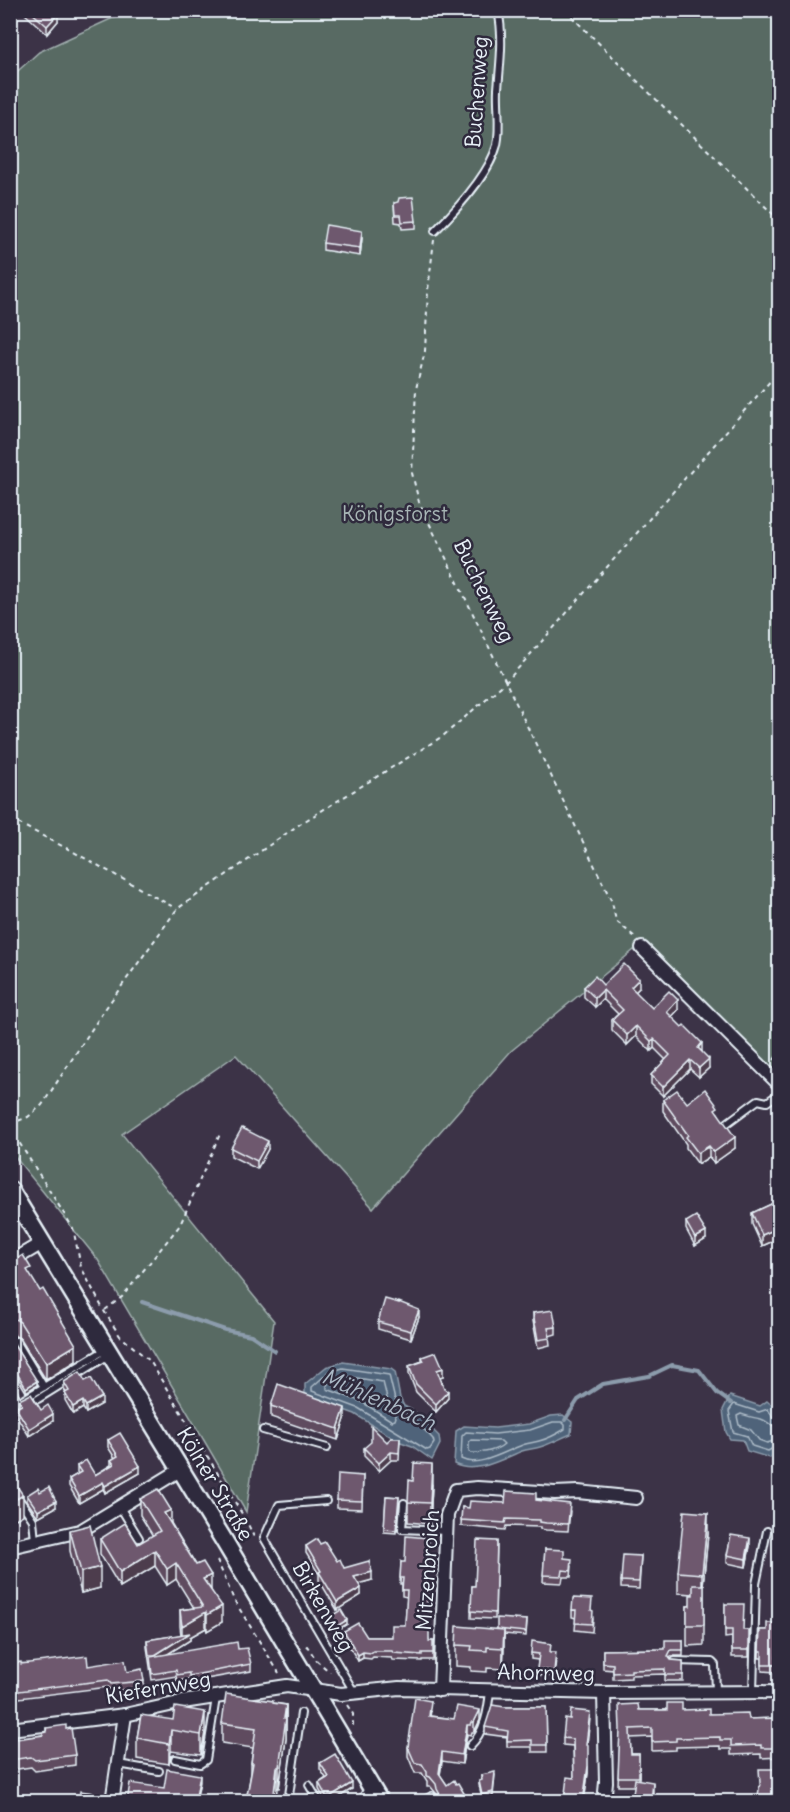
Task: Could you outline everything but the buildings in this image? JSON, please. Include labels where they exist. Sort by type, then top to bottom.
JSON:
[{"type":"main road","name":"Kölner Straße","points":[[10,1190],[42,1243],[97,1316],[109,1351],[380,1802]]},
{"type":"street","points":[[642,948],[780,1086]]},
{"type":"street","points":[[10,1262],[42,1243]]},
{"type":"street","points":[[10,1547],[80,1531],[180,1470]]},
{"type":"street","name":"Mitzenbroich","points":[[440,1690],[447,1515],[456,1490],[477,1488],[555,1493],[578,1492],[636,1498]]},
{"type":"street","name":"Kiefernweg","points":[[10,1728],[125,1715],[183,1702],[287,1686],[312,1690]]},
{"type":"street","name":"Ahornweg","points":[[312,1690],[341,1694],[399,1688],[604,1693],[780,1692]]},
{"type":"street","points":[[604,1693],[606,1782],[604,1802]]},
{"type":"street","points":[[112,1802],[125,1715]]},
{"type":"lane","name":"Buchenweg","points":[[435,231],[476,183],[492,159],[498,143],[501,24],[498,10]]},
{"type":"lane","points":[[727,1123],[758,1100],[767,1102],[780,1093]]},
{"type":"lane","points":[[15,1341],[44,1387]]},
{"type":"lane","points":[[10,1388],[19,1402],[109,1351]]},
{"type":"lane","points":[[38,1398],[109,1351]]},
{"type":"lane","points":[[263,1430],[327,1448]]},
{"type":"lane","points":[[10,1485],[33,1520],[36,1542]]},
{"type":"lane","points":[[261,1539],[279,1505],[326,1500]]},
{"type":"lane","points":[[404,1503],[402,1529],[446,1531]]},
{"type":"lane","points":[[120,1506],[139,1538]]},
{"type":"lane","points":[[753,1692],[756,1584],[766,1531]]},
{"type":"lane","name":"Birkenweg","points":[[261,1539],[354,1692]]},
{"type":"lane","points":[[673,1661],[712,1662],[715,1665],[716,1693]]},
{"type":"lane","points":[[470,1746],[477,1739],[487,1714],[490,1691]]},
{"type":"lane","points":[[176,1759],[200,1764],[206,1760],[216,1698]]},
{"type":"lane","points":[[288,1802],[301,1713]]},
{"type":"lane","points":[[118,1764],[159,1771]]},
{"type":"lane","points":[[309,1785],[320,1802]]},
{"type":"lane","points":[[360,1802],[370,1785]]},
{"type":"lane","points":[[421,1802],[432,1796]]},
{"type":"path","points":[[565,10],[780,221]]},
{"type":"path","name":"Buchenweg","points":[[435,231],[428,290],[425,351],[416,389],[412,473],[419,502],[612,902],[616,921],[632,934],[642,948]]},
{"type":"path","points":[[261,1539],[252,1535],[247,1522],[150,1361],[97,1316],[81,1267],[73,1228],[10,1126],[28,1117],[42,1105],[103,1012],[177,909],[300,825],[443,736],[507,681],[780,370]]},
{"type":"path","points":[[10,819],[177,909]]},
{"type":"path","points":[[97,1316],[122,1297],[180,1225],[219,1134]]},
{"type":"path","points":[[216,1560],[234,1600],[287,1686]]},
{"type":"path","points":[[334,1665],[330,1672],[341,1694]]},
{"type":"green space","name":"Königsforst","points":[[128,11],[779,11],[779,1092],[634,950],[511,1051],[373,1208],[236,1055],[122,1134],[274,1321],[246,1512],[98,1260],[11,1152],[10,78],[39,52]]},
{"type":"water","points":[[343,1362],[391,1369],[395,1372],[400,1398],[404,1406],[414,1411],[439,1436],[440,1444],[432,1460],[355,1414],[305,1396],[305,1384],[326,1367]]},
{"type":"water","points":[[730,1396],[760,1406],[767,1401],[776,1411],[779,1423],[779,1450],[770,1458],[747,1451],[743,1440],[730,1439],[726,1432],[723,1410]]},
{"type":"water","points":[[563,1415],[572,1422],[571,1434],[552,1443],[522,1451],[480,1467],[462,1467],[454,1464],[456,1431],[464,1426],[495,1428],[529,1424],[551,1416]]},
{"type":"waterway","name":"Mühlenbach","points":[[142,1302],[225,1330],[251,1335],[275,1351]]},
{"type":"waterway","name":"Mühlenbach","points":[[565,1420],[578,1400],[603,1384],[649,1376],[672,1365],[699,1370],[717,1393],[731,1403]]}]
